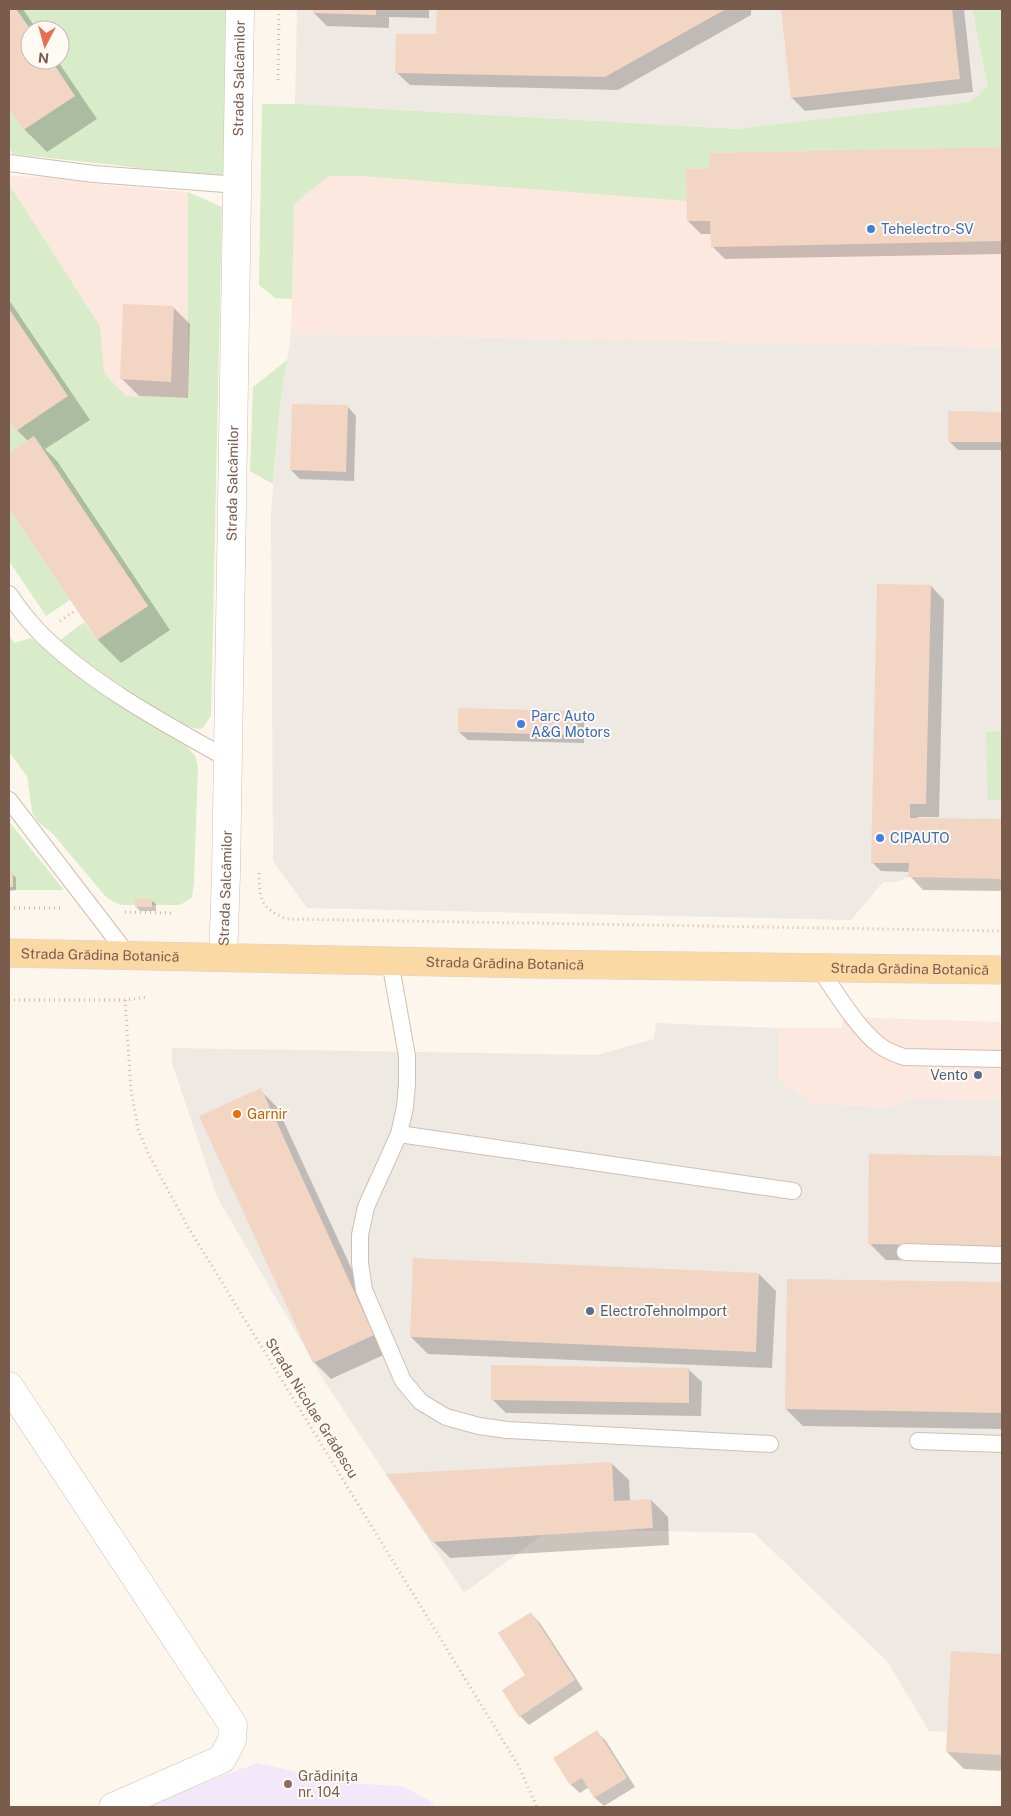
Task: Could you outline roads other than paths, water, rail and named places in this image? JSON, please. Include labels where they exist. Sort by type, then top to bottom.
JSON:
[{"type":"main road","name":"Strada Grădina Botanică","points":[[9,953],[1002,970]]},
{"type":"street","name":"Strada Salcâmilor","points":[[222,957],[228,759],[240,9]]},
{"type":"street","points":[[9,1386],[232,1725],[232,1740],[222,1759],[113,1807]]},
{"type":"lane","points":[[9,162],[94,174],[238,185]]},
{"type":"lane","points":[[9,594],[23,614],[41,634],[100,682],[228,759]]},
{"type":"lane","points":[[9,800],[128,955]]},
{"type":"lane","points":[[390,961],[407,1056],[405,1107],[399,1134],[366,1207],[360,1235],[360,1264],[364,1290],[403,1381],[422,1402],[446,1416],[479,1426],[508,1430],[770,1444]]},
{"type":"lane","points":[[818,968],[867,1033],[891,1052],[904,1057],[1002,1059]]},
{"type":"lane","points":[[399,1134],[793,1191]]},
{"type":"lane","points":[[905,1252],[1002,1256]]},
{"type":"lane","points":[[918,1440],[1002,1444]]},
{"type":"place","name":"Tehelectro-SV","points":[[871,229]]},
{"type":"place","name":"Parc Auto A&G Motors","points":[[521,724]]},
{"type":"place","name":"CIPAUTO","points":[[880,838]]},
{"type":"place","name":"Vento","points":[[978,1075]]},
{"type":"place","name":"Garnir","points":[[237,1114]]},
{"type":"place","name":"ElectroTehnoImport","points":[[590,1311]]},
{"type":"place","name":"Grădinița nr. 104","points":[[288,1784]]}]
